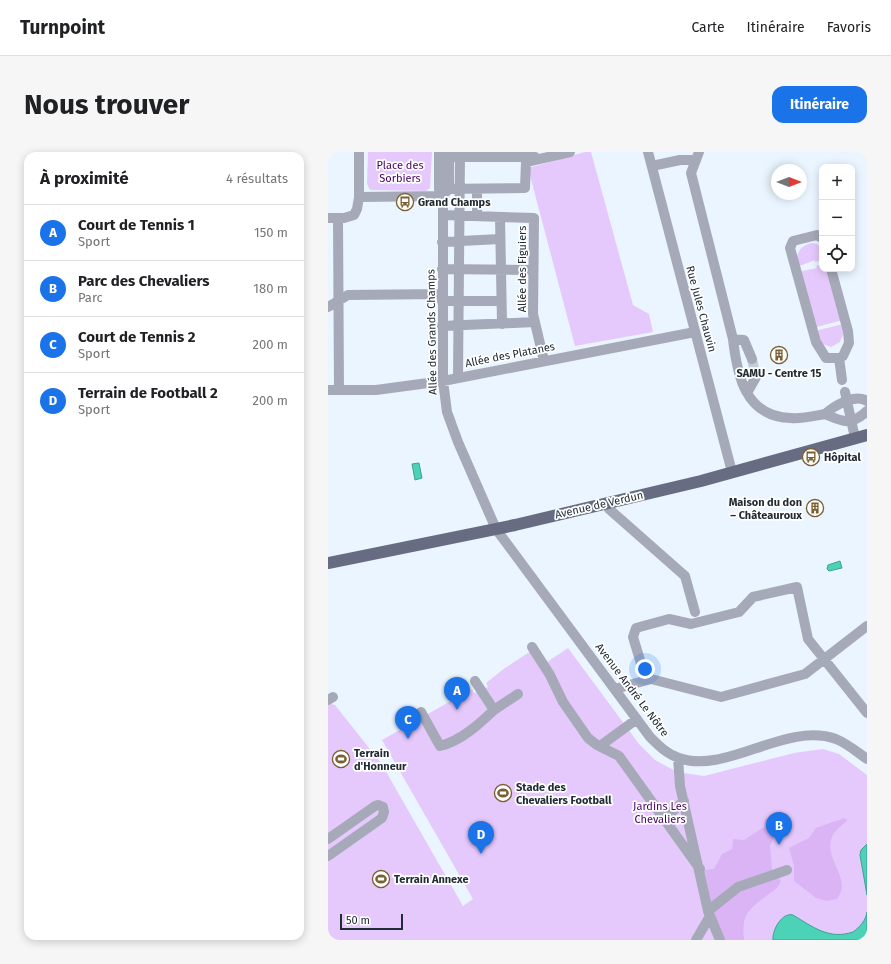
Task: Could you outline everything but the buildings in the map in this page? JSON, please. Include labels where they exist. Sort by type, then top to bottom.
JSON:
[{"type":"main road","name":"Avenue de Verdun","points":[[328,563],[496,529],[700,481],[861,436]]},
{"type":"street","points":[[339,390],[338,302],[333,218],[354,215],[357,209],[359,197],[359,152]]},
{"type":"street","points":[[439,155],[503,154],[535,157],[570,152]]},
{"type":"street","name":"Rue Jules Chauvin","points":[[648,152],[732,472]]},
{"type":"street","name":"Allée des Grands Champs","points":[[439,155],[448,191]]},
{"type":"street","name":"Allée des Grands Champs","points":[[449,155],[448,191],[443,215],[442,242],[443,381],[446,412],[496,529]]},
{"type":"street","points":[[458,378],[460,216],[448,191],[460,155]]},
{"type":"street","points":[[652,166],[697,156]]},
{"type":"street","points":[[697,156],[691,173],[733,339],[739,376],[747,393],[757,405],[772,415],[791,418],[825,414],[840,420],[852,422],[860,418],[867,411]]},
{"type":"street","points":[[359,197],[477,189],[525,188],[526,162],[535,157]]},
{"type":"street","points":[[477,189],[477,216]]},
{"type":"street","name":"Allée des Figuiers","points":[[443,215],[534,218],[533,314],[544,361]]},
{"type":"street","points":[[500,217],[502,324]]},
{"type":"street","points":[[819,236],[817,235],[793,241],[790,248],[816,342],[826,358],[839,358],[847,350],[849,343],[848,331],[833,272]]},
{"type":"street","points":[[442,242],[500,239]]},
{"type":"street","points":[[442,269],[501,271],[533,270]]},
{"type":"street","points":[[328,307],[348,295],[502,301]]},
{"type":"street","points":[[442,326],[535,322]]},
{"type":"street","name":"Allée des Platanes","points":[[328,390],[376,390],[443,381],[695,332]]},
{"type":"street","points":[[733,339],[744,340],[752,359]]},
{"type":"street","points":[[839,358],[842,380]]},
{"type":"street","points":[[747,393],[756,376]]},
{"type":"street","points":[[825,414],[846,397],[858,398],[867,401]]},
{"type":"street","points":[[846,397],[852,422],[861,436]]},
{"type":"street","points":[[606,503],[608,509],[684,576],[694,612]]},
{"type":"street","name":"Avenue André Le Nôtre","points":[[496,529],[650,737],[664,751],[687,761],[710,761],[806,735],[836,739],[867,759]]},
{"type":"street","points":[[646,680],[633,637],[636,628],[669,619],[691,624],[739,612],[753,597],[797,587],[808,638],[867,712]]},
{"type":"street","points":[[614,688],[651,679],[721,697],[805,674],[824,658],[865,630]]},
{"type":"street","points":[[532,647],[550,675],[563,702],[588,738],[619,756],[700,869]]},
{"type":"street","points":[[476,681],[494,710]]},
{"type":"street","points":[[421,712],[440,746],[453,742],[483,721],[494,710],[518,694]]},
{"type":"street","points":[[600,746],[637,719]]},
{"type":"street","points":[[678,758],[679,778],[709,914],[720,940]]},
{"type":"street","points":[[664,819],[684,801]]},
{"type":"street","points":[[328,839],[375,806],[378,805],[383,807],[384,812],[380,819],[328,856]]},
{"type":"street","points":[[696,940],[709,914],[729,893],[738,887],[787,870]]},
{"type":"green space","name":"Place des Sorbiers","points":[[368,152],[432,152],[430,188],[426,191],[370,190],[367,184]]},
{"type":"green space","points":[[585,152],[591,152],[633,305],[649,314],[653,332],[575,346],[528,168]]},
{"type":"green space","points":[[812,243],[819,246],[819,261],[815,262],[815,260],[797,267],[799,252],[807,244]]},
{"type":"green space","points":[[819,265],[819,272],[829,272],[843,320],[813,328],[797,272],[817,268],[816,266]]},
{"type":"green space","points":[[843,324],[845,330],[840,342],[831,347],[820,343],[815,331]]},
{"type":"green space","name":"Jardins Les Chevaliers","points":[[568,648],[639,744],[655,760],[677,772],[704,776],[794,753],[823,749],[839,754],[867,775],[867,940],[328,940],[328,703],[335,705],[381,763],[463,906],[473,899],[382,740],[472,689],[474,693],[488,687],[486,683],[505,668],[531,651],[541,666]]},
{"type":"shaded area","points":[[419,463],[422,478],[415,480],[412,464]]},
{"type":"shaded area","points":[[840,561],[842,568],[829,571],[827,569],[828,565]]},
{"type":"shaded area","points":[[779,812],[788,814],[770,845],[772,871],[781,881],[776,889],[756,904],[748,913],[744,924],[744,940],[724,940],[717,929],[702,874],[705,870],[714,869],[722,854],[732,849],[733,839],[744,840],[764,827],[765,819],[778,818]]},
{"type":"shaded area","points":[[844,818],[848,820],[834,833],[830,847],[831,854],[841,880],[842,890],[837,899],[827,901],[816,898],[794,881],[794,866],[789,848],[809,838],[816,828]]},
{"type":"shaded area","points":[[867,844],[867,895],[860,855],[861,850]]},
{"type":"shaded area","points":[[867,912],[867,940],[773,940],[774,931],[778,923],[785,916],[793,915],[814,928],[822,931],[844,934],[853,932],[858,928]]},
{"type":"tunnel","points":[[752,359],[756,377]]},
{"type":"place","name":"Grand Champs","points":[[405,202]]},
{"type":"place","name":"SAMU - Centre 15","points":[[779,355]]},
{"type":"place","name":"Hôpital","points":[[811,457]]},
{"type":"place","name":"Maison du don – Châteauroux","points":[[815,508]]},
{"type":"place","name":"Court de Tennis 1","points":[[457,710]]},
{"type":"place","name":"Court de Tennis 2","points":[[408,739]]},
{"type":"place","name":"Terrain d'Honneur","points":[[341,759]]},
{"type":"place","name":"Stade des Chevaliers Football","points":[[503,793]]},
{"type":"place","name":"Parc des Chevaliers","points":[[779,845]]},
{"type":"place","name":"Terrain de Football 2","points":[[481,854]]},
{"type":"place","name":"Terrain Annexe","points":[[381,879]]}]
